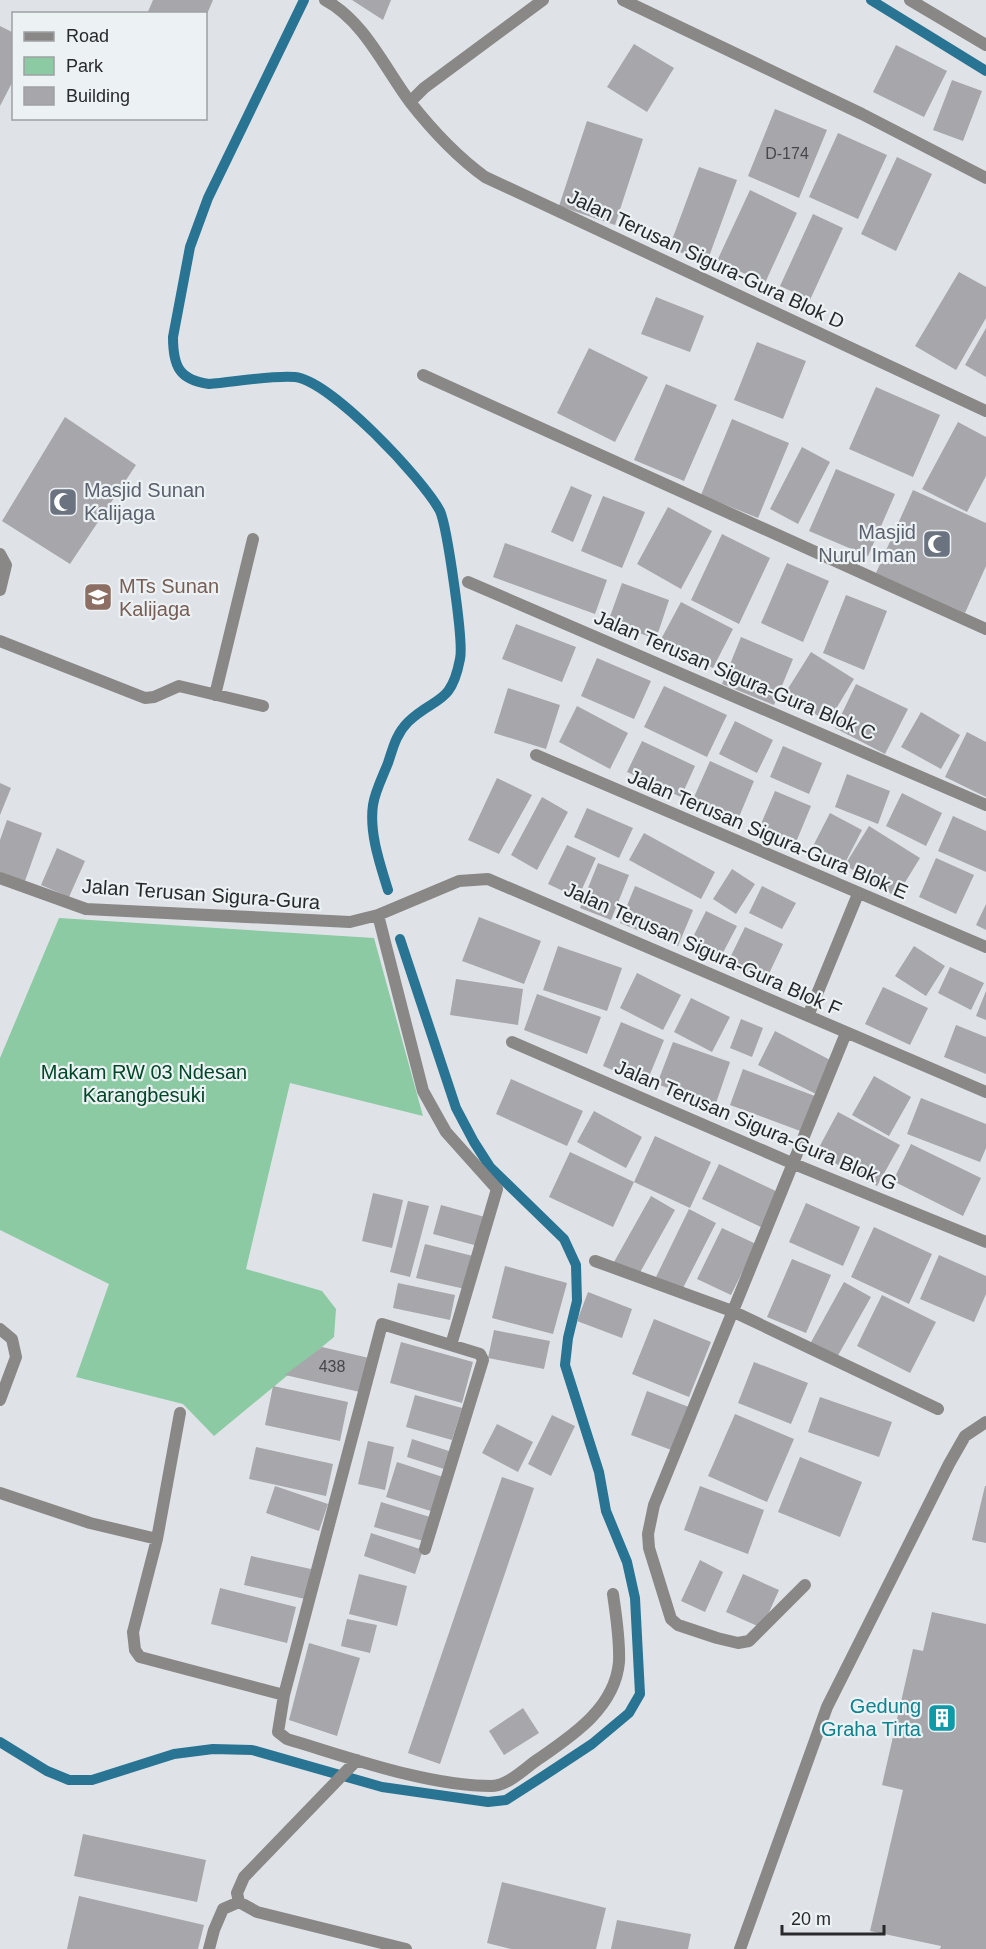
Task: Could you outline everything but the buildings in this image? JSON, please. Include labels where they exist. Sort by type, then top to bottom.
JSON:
[{"type":"street","points":[[410,102],[424,88],[543,0]]},
{"type":"street","points":[[623,0],[862,114],[986,178]]},
{"type":"street","points":[[910,0],[986,45]]},
{"type":"street","name":"Jalan Terusan Sigura-Gura Blok D","points":[[327,1],[361,31],[410,102],[459,158],[506,188],[986,411]]},
{"type":"street","points":[[423,375],[986,629]]},
{"type":"street","points":[[216,695],[253,539]]},
{"type":"street","points":[[0,554],[6,565],[0,590]]},
{"type":"street","name":"Jalan Terusan Sigura-Gura Blok C","points":[[468,582],[986,805]]},
{"type":"street","points":[[0,641],[145,698],[154,697],[179,686],[262,706]]},
{"type":"street","name":"Jalan Terusan Sigura-Gura Blok E","points":[[536,755],[986,947]]},
{"type":"street","name":"Jalan Terusan Sigura-Gura","points":[[0,878],[86,909],[350,922],[378,915],[402,905]]},
{"type":"street","name":"Jalan Terusan Sigura-Gura Blok F","points":[[402,905],[459,881],[488,879],[986,1092]]},
{"type":"street","points":[[808,1017],[858,894]]},
{"type":"street","points":[[378,915],[423,1091],[446,1132],[497,1190],[452,1345]]},
{"type":"street","points":[[805,1585],[753,1639],[738,1643],[678,1625],[667,1612],[660,1589],[650,1548],[650,1521],[732,1311],[846,1033]]},
{"type":"street","name":"Jalan Terusan Sigura-Gura Blok G","points":[[512,1042],[794,1164],[986,1242]]},
{"type":"street","points":[[596,1261],[732,1311],[938,1409]]},
{"type":"street","points":[[425,1549],[483,1360],[480,1354],[382,1324],[284,1695],[278,1732],[287,1739],[353,1764],[450,1782],[502,1785],[556,1747],[603,1705],[615,1680],[619,1663],[613,1594]]},
{"type":"street","points":[[0,1329],[12,1339],[16,1357],[0,1400]]},
{"type":"street","points":[[180,1413],[157,1539],[134,1632],[135,1650],[147,1661],[284,1695]]},
{"type":"street","points":[[740,1949],[827,1707],[948,1464],[965,1436],[986,1422]]},
{"type":"street","points":[[0,1493],[90,1523],[157,1539]]},
{"type":"street","points":[[353,1764],[244,1877],[237,1893],[240,1902],[257,1912],[406,1949]]},
{"type":"street","points":[[209,1949],[223,1909],[240,1902]]},
{"type":"green space","name":"Makam RW 03 Ndesan Karangbesuki","points":[[59,918],[374,938],[423,1116],[290,1083],[246,1269],[322,1291],[336,1309],[334,1337],[214,1436],[183,1404],[76,1377],[109,1284],[0,1230],[0,1058]]},
{"type":"waterway","points":[[304,0],[208,198],[190,247],[173,347],[176,364],[180,370],[184,375],[199,382],[209,384],[295,377],[311,383],[330,395],[375,434],[415,477],[440,511],[447,538],[454,585],[460,631],[460,659],[452,685],[447,693],[408,722],[401,731],[375,794],[372,816],[374,837],[388,890]]},
{"type":"waterway","points":[[871,0],[986,71]]},
{"type":"waterway","points":[[0,1742],[47,1771],[69,1780],[92,1780],[174,1754],[213,1749],[252,1750],[382,1787],[488,1802],[506,1800],[592,1744],[629,1713],[640,1694],[635,1598],[627,1562],[606,1511],[599,1472],[565,1365],[568,1338],[577,1301],[576,1265],[564,1239],[490,1167],[474,1142],[456,1108],[400,939]]},
{"type":"place","name":"Masjid Sunan Kalijaga","points":[[63,502]]},
{"type":"place","name":"Masjid Nurul Iman","points":[[937,544]]},
{"type":"place","name":"MTs Sunan Kalijaga","points":[[98,597]]},
{"type":"place","name":"Gedung Graha Tirta","points":[[942,1718]]}]
